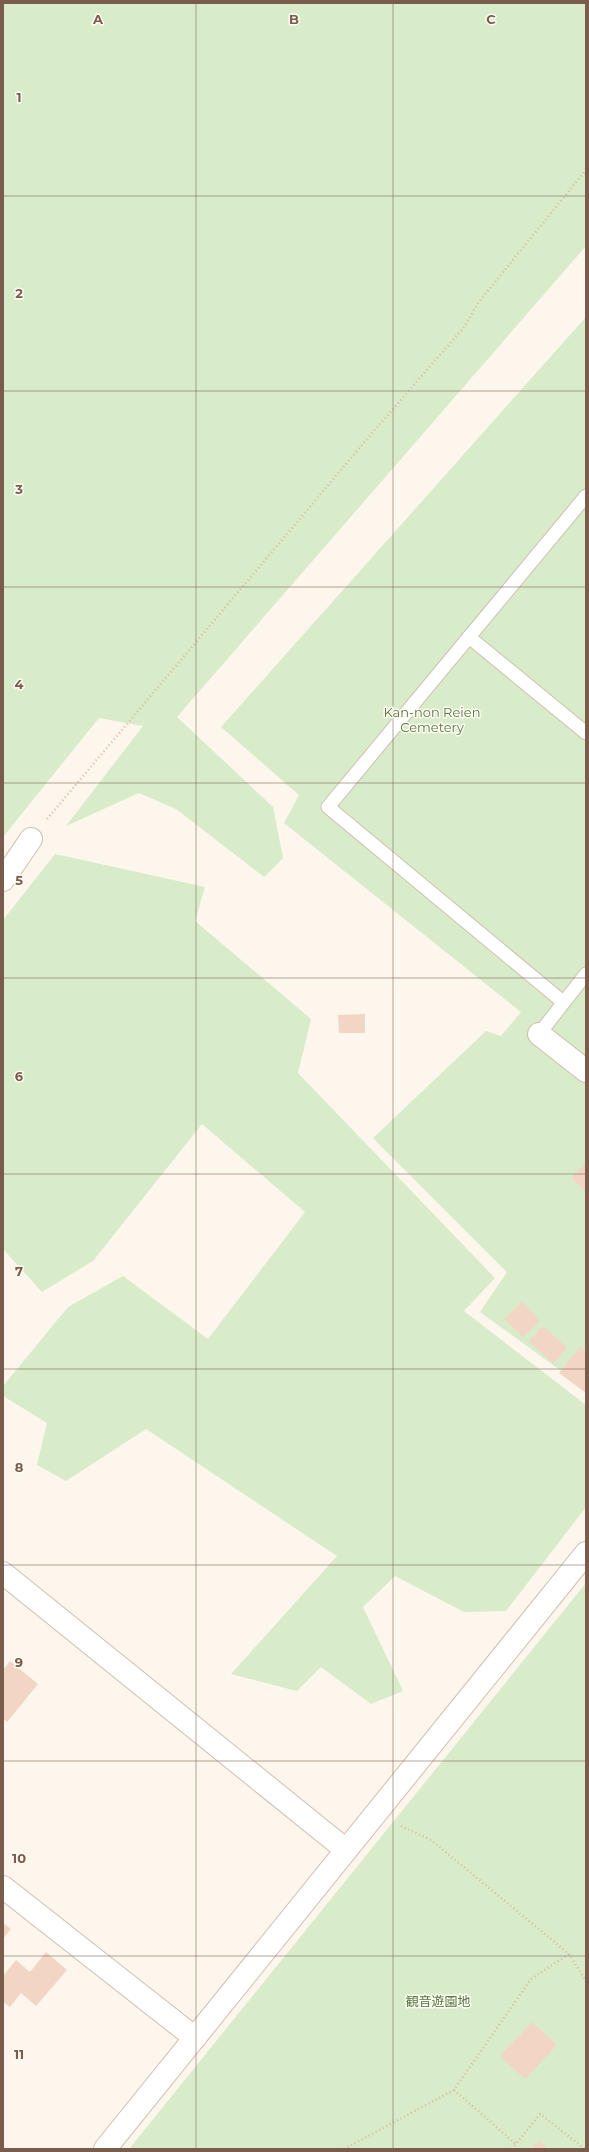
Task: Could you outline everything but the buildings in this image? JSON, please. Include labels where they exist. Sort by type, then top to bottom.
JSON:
[{"type":"street","points":[[3,880],[31,839]]},
{"type":"street","points":[[539,1034],[586,1071]]},
{"type":"street","points":[[105,2149],[586,1553]]},
{"type":"street","points":[[3,1573],[346,1850]]},
{"type":"street","points":[[3,1887],[195,2038]]},
{"type":"lane","points":[[563,1002],[328,807],[586,496]]},
{"type":"lane","points":[[469,637],[586,733]]},
{"type":"lane","points":[[539,1034],[586,974]]},
{"type":"path","points":[[31,839],[367,439],[465,326],[478,303],[586,170]]},
{"type":"path","points":[[375,1814],[431,1840],[569,1954],[586,1981]]},
{"type":"path","points":[[344,2149],[454,2090],[531,1979],[569,1954]]},
{"type":"path","points":[[454,2090],[516,2144]]},
{"type":"path","points":[[512,2149],[540,2114],[585,2149]]},
{"type":"green space","points":[[3,3],[586,3],[586,246],[177,717],[273,807],[283,858],[264,877],[176,809],[139,793],[66,826],[143,726],[99,718],[3,837]]},
{"type":"green space","name":"Kan-non Reien Cemetery","points":[[586,317],[586,1389],[480,1312],[507,1272],[373,1138],[486,1031],[501,1036],[521,1012],[284,823],[299,795],[221,727]]},
{"type":"green space","points":[[55,854],[205,887],[195,921],[311,1019],[298,1073],[495,1278],[464,1311],[586,1405],[586,1507],[506,1611],[464,1612],[395,1576],[363,1607],[403,1691],[371,1704],[321,1667],[297,1691],[231,1674],[337,1556],[146,1429],[66,1481],[37,1465],[47,1423],[3,1396],[3,1386],[68,1307],[123,1276],[208,1339],[305,1212],[202,1124],[93,1261],[42,1292],[3,1249],[3,920]]},
{"type":"green space","name":"観音遊園地","points":[[586,1583],[586,2149],[129,2149]]}]
